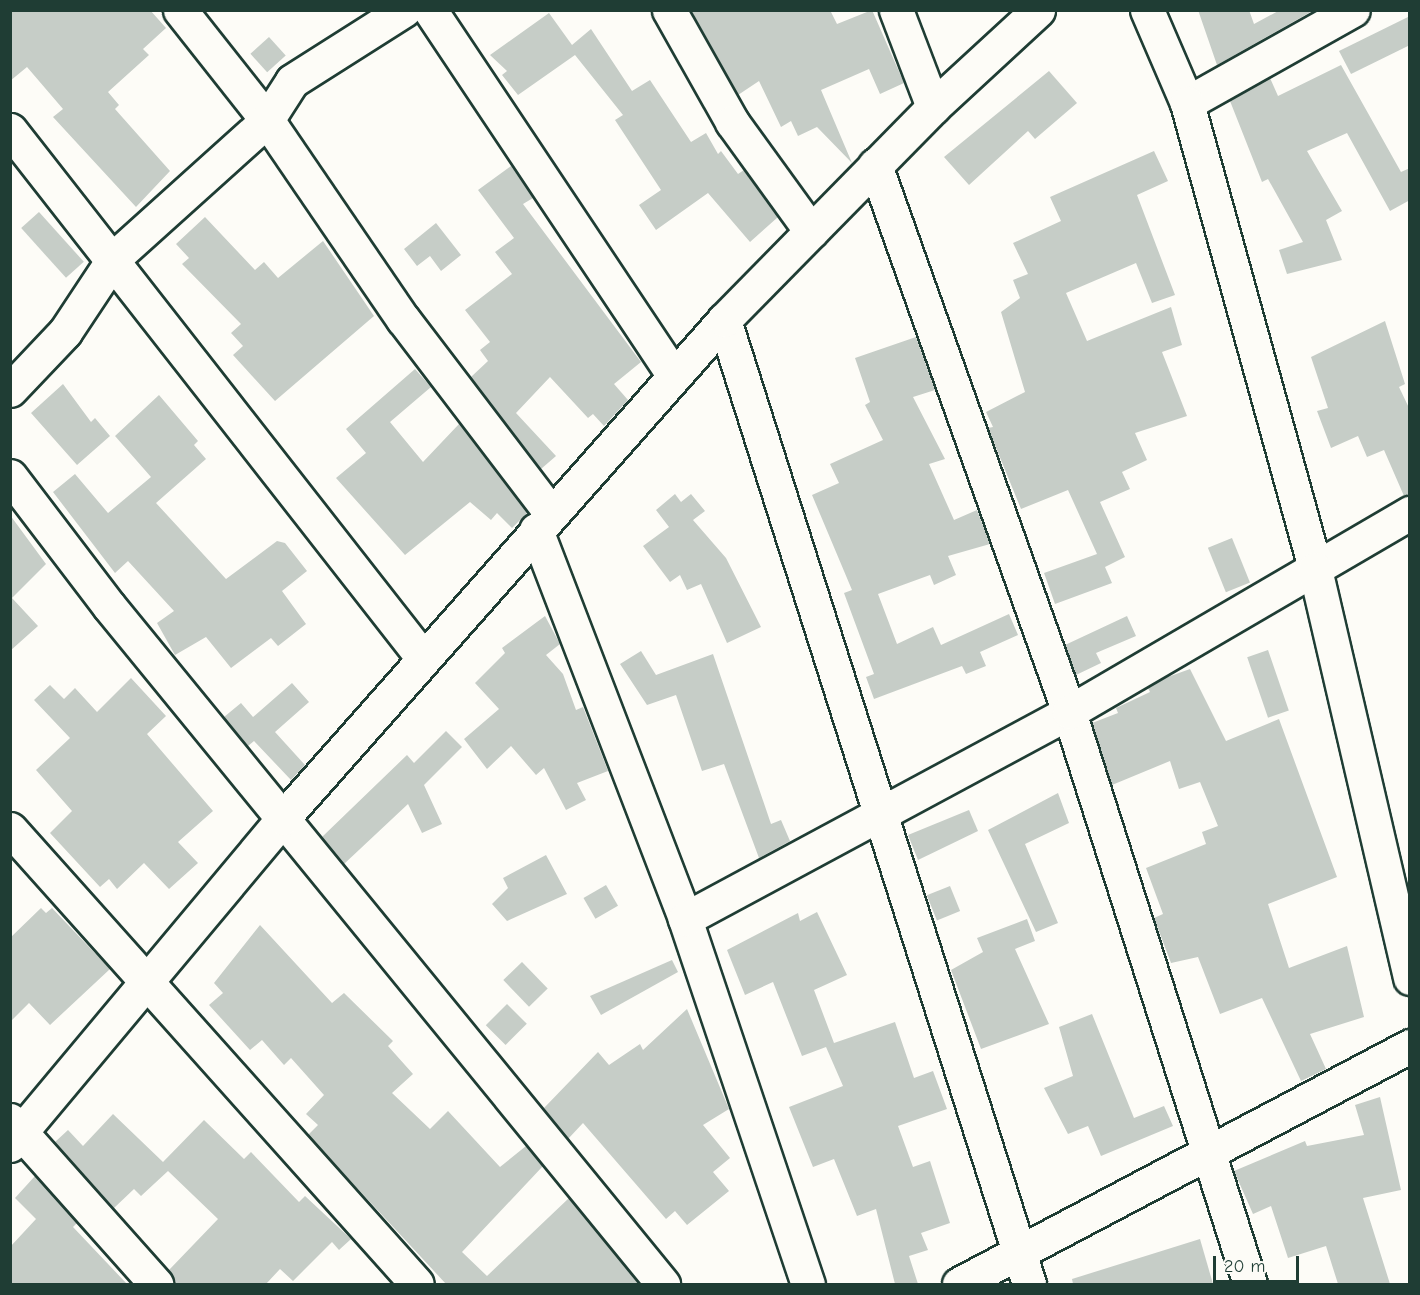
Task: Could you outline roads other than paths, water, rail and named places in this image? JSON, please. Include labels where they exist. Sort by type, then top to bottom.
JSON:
[{"type":"street","points":[[180,10],[267,120],[544,521],[685,919],[808,1284]]},
{"type":"street","points":[[10,390],[64,332],[114,258],[267,120],[292,81],[404,10]]},
{"type":"street","points":[[430,10],[674,376]]},
{"type":"street","points":[[669,10],[732,123],[811,231]]},
{"type":"street","points":[[896,10],[933,107]]},
{"type":"street","points":[[156,1284],[14,1132],[148,980],[283,818],[724,320],[933,107],[1038,10]]},
{"type":"street","points":[[1147,10],[1187,103],[1315,569],[1410,978]]},
{"type":"street","points":[[1187,103],[1353,10]]},
{"type":"street","points":[[10,130],[114,258],[423,658]]},
{"type":"street","points":[[875,165],[1069,712],[1210,1149],[1250,1284]]},
{"type":"street","points":[[724,320],[878,816],[1029,1284]]},
{"type":"street","points":[[10,476],[283,818],[663,1284]]},
{"type":"street","points":[[685,919],[1069,712],[1410,513]]},
{"type":"street","points":[[10,829],[148,980],[417,1284]]},
{"type":"street","points":[[959,1284],[1019,1249],[1410,1046]]}]
